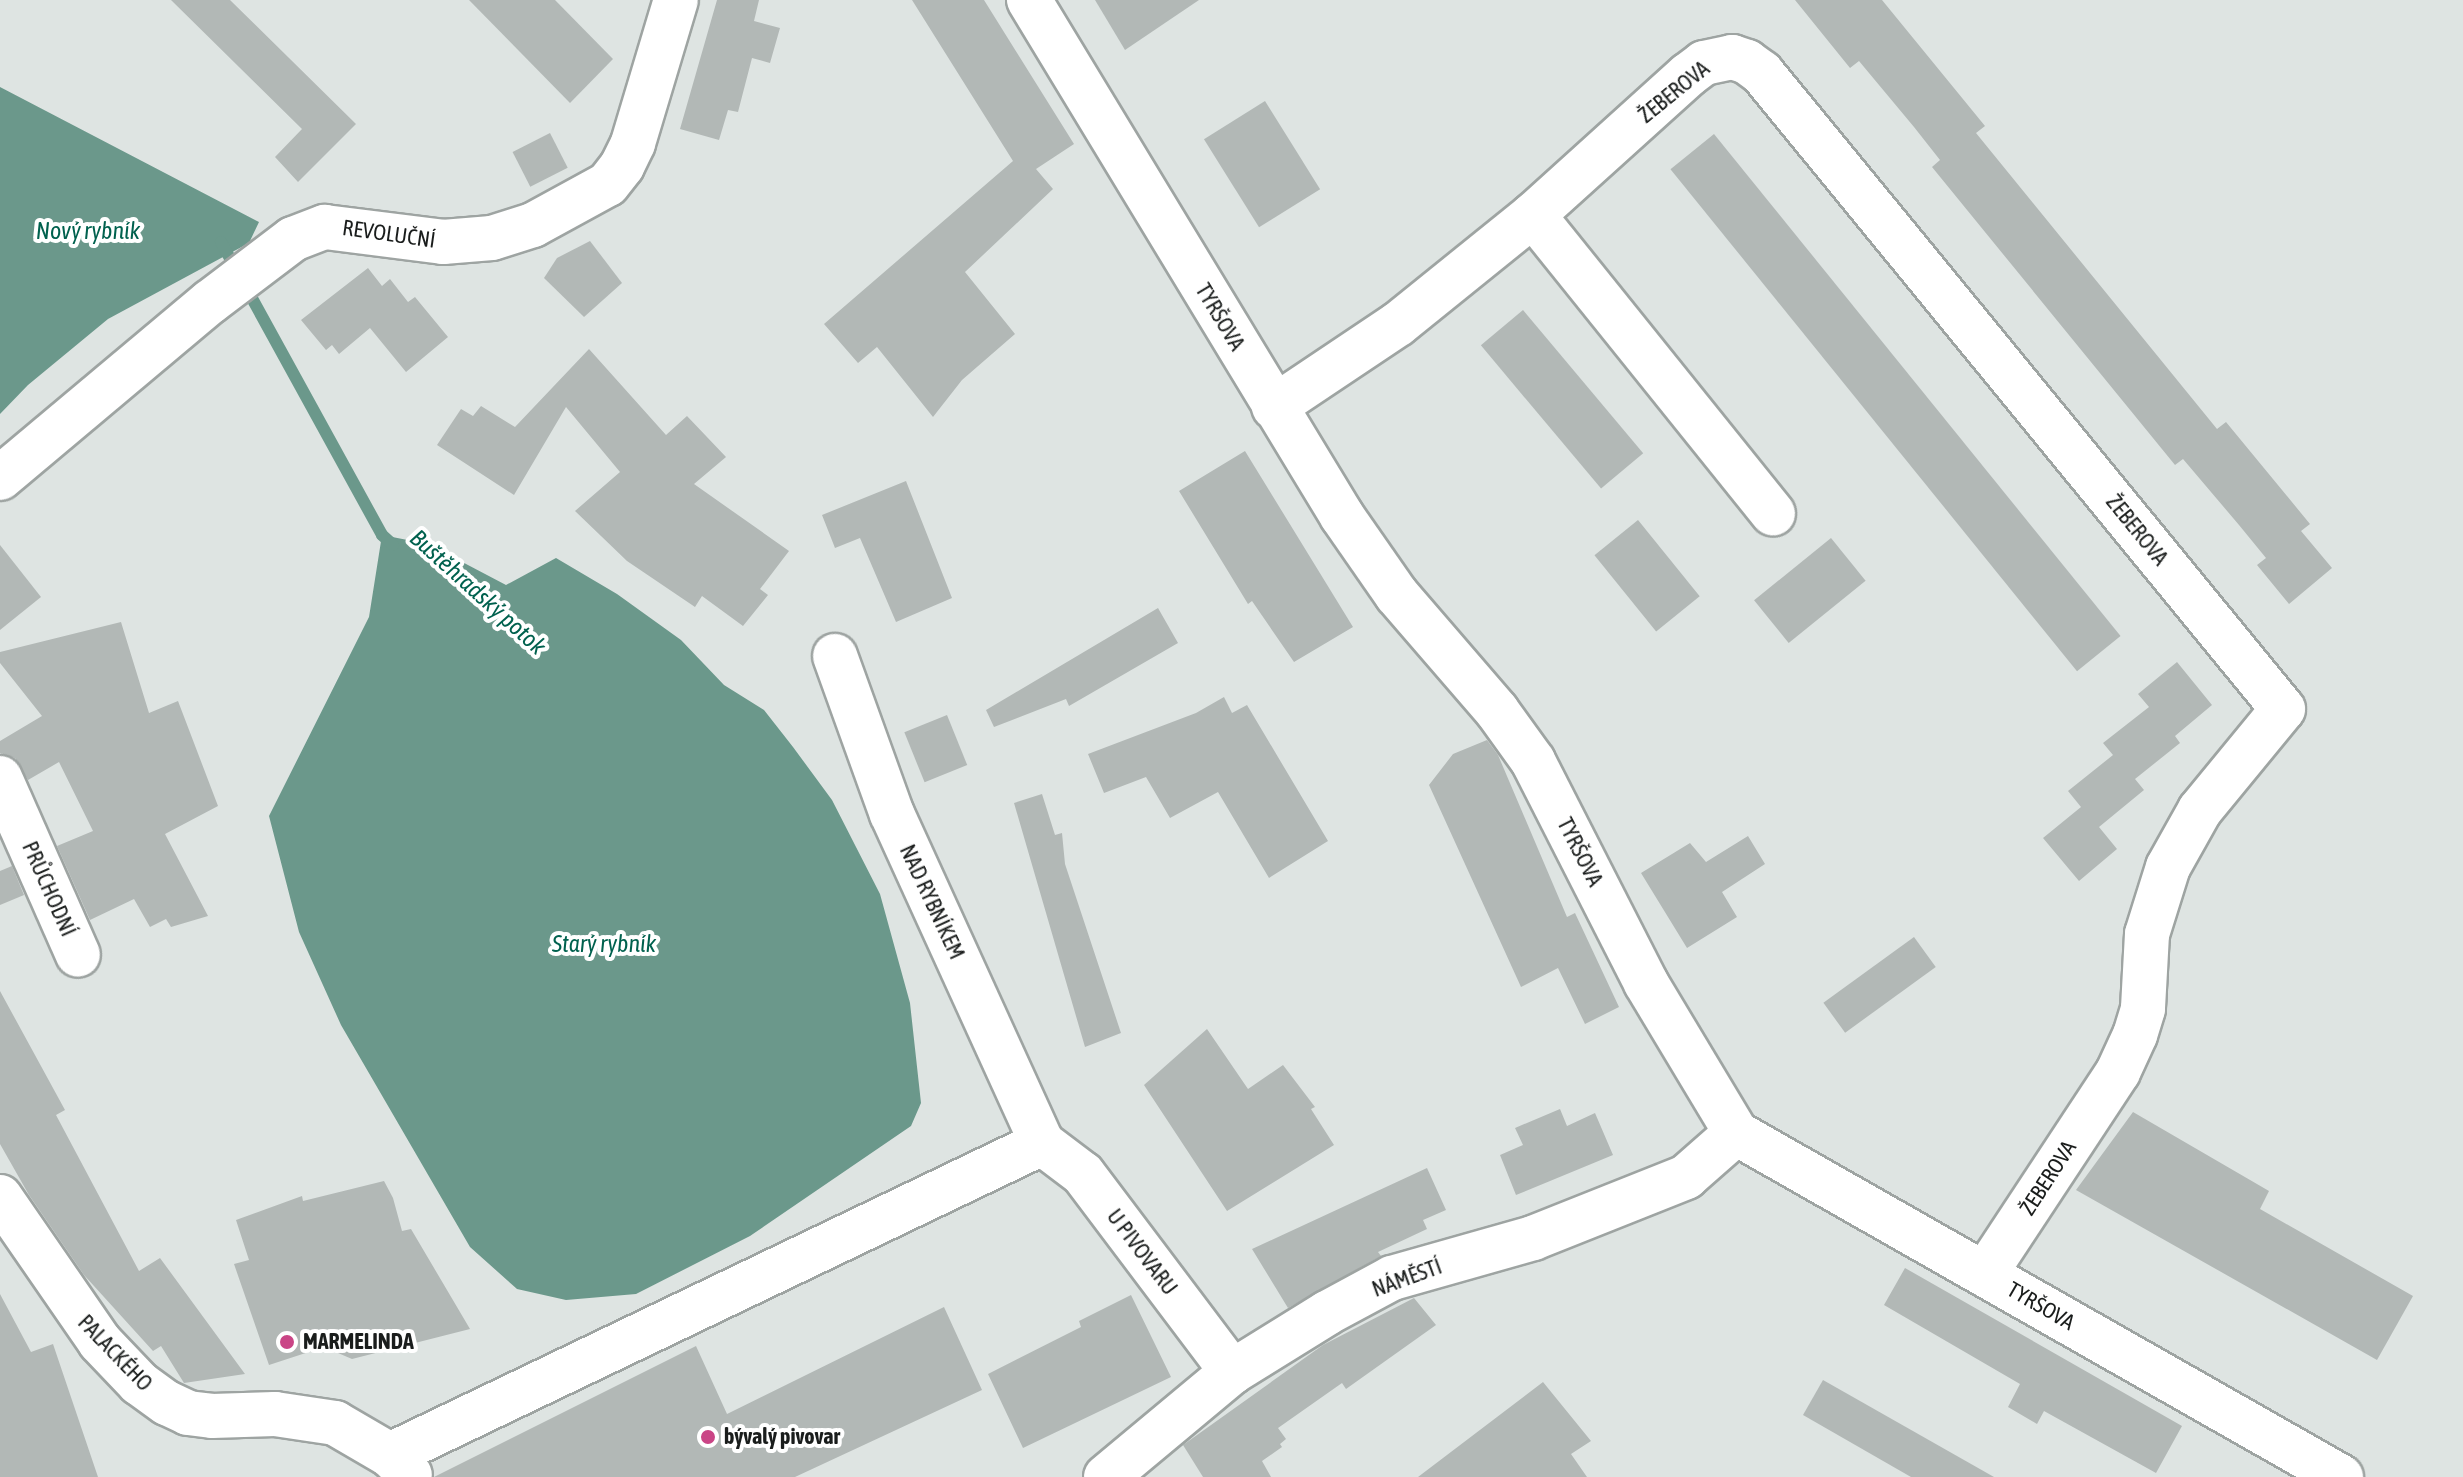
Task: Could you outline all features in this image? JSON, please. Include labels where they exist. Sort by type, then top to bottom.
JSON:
[{"type":"street","name":"REVOLUČNÍ","points":[[0,478],[210,302],[293,239],[325,227],[344,227],[420,241],[469,242],[522,229],[587,198],[608,184],[622,166],[633,143],[676,0]]},
{"type":"street","name":"TYRŠOVA","points":[[1029,0],[1342,516],[1397,595],[1497,711],[1533,761],[1646,983],[1736,1133],[2341,1477]]},
{"type":"street","name":"ŽEBEROVA","points":[[1274,407],[1398,324],[1533,215],[1704,63],[1719,57],[1747,62],[1762,73],[2283,709],[2200,810],[2168,867],[2147,934],[2143,1009],[2135,1035],[2118,1072],[1985,1274]]},
{"type":"street","points":[[1533,215],[1773,513]]},
{"type":"street","name":"NAD RYBNÍKEM","points":[[835,656],[892,814],[1042,1143]]},
{"type":"street","name":"PRŮCHODNÍ","points":[[0,778],[78,955]]},
{"type":"street","name":"NÁMĚSTÍ","points":[[1106,1477],[1232,1372],[1327,1313],[1392,1278],[1533,1238],[1686,1177],[1736,1133]]},
{"type":"street","points":[[401,1466],[1042,1143]]},
{"type":"street","name":"U PIVOVARU","points":[[1042,1143],[1083,1174],[1232,1372]]},
{"type":"street","name":"PALACKÉHO","points":[[0,1197],[100,1342],[139,1383],[167,1403],[188,1413],[212,1416],[275,1414],[335,1423],[360,1434],[401,1466]]},
{"type":"water","name":"Nový rybník","points":[[0,87],[259,222],[249,243],[108,319],[28,385],[0,414]]},
{"type":"water","name":"Starý rybník","points":[[382,535],[428,544],[506,585],[556,558],[617,594],[681,640],[724,685],[764,710],[793,747],[832,800],[880,894],[910,1003],[921,1103],[911,1126],[750,1236],[636,1294],[566,1300],[517,1289],[470,1247],[341,1025],[299,932],[269,816],[369,617]]},
{"type":"building","points":[[171,0],[230,0],[356,124],[298,182],[275,157],[302,129]]},
{"type":"building","points":[[469,0],[555,0],[613,59],[570,103]]},
{"type":"building","points":[[717,0],[759,0],[754,21],[780,28],[770,63],[752,58],[738,112],[728,110],[719,140],[680,129]]},
{"type":"building","points":[[912,0],[984,0],[1074,144],[1036,169],[1053,189],[965,272],[1015,334],[962,380],[933,417],[877,347],[858,363],[824,324],[1013,161]]},
{"type":"building","points":[[1095,0],[1199,0],[1125,50]]},
{"type":"building","points":[[1795,0],[1882,0],[1985,126],[1976,133],[2217,429],[2226,422],[2310,524],[2301,531],[2332,568],[2289,604],[2257,565],[2266,558],[2183,459],[2175,465],[1932,167],[1940,160],[1914,127],[1859,61],[1850,68]]},
{"type":"building","points":[[1265,101],[1320,189],[1259,227],[1204,139]]},
{"type":"building","points":[[550,133],[568,168],[530,187],[513,152]]},
{"type":"building","points":[[1714,134],[2121,636],[2077,671],[1670,169]]},
{"type":"building","points":[[590,241],[622,283],[584,317],[544,278],[557,258]]},
{"type":"building","points":[[368,268],[382,286],[390,279],[408,302],[415,297],[448,337],[406,372],[370,328],[339,354],[332,345],[326,350],[301,320]]},
{"type":"building","points":[[1523,310],[1643,453],[1601,489],[1481,345]]},
{"type":"building","points":[[589,349],[666,435],[687,416],[726,457],[694,484],[789,551],[760,589],[768,595],[743,626],[702,596],[695,607],[627,561],[575,511],[620,472],[566,407],[514,495],[437,445],[461,409],[473,416],[481,406],[515,427]]},
{"type":"building","points":[[1245,451],[1353,627],[1294,662],[1252,601],[1248,604],[1179,491]]},
{"type":"building","points":[[906,481],[952,598],[896,622],[860,538],[835,548],[822,515]]},
{"type":"building","points":[[1638,520],[1700,596],[1656,631],[1594,555]]},
{"type":"building","points":[[1831,538],[1866,581],[1789,643],[1754,600]]},
{"type":"building","points":[[0,545],[41,597],[0,630]]},
{"type":"building","points":[[1158,608],[1178,643],[1069,706],[1066,699],[994,727],[986,710]]},
{"type":"building","points":[[121,622],[149,713],[178,701],[218,806],[165,834],[208,916],[171,927],[166,919],[150,927],[134,899],[90,920],[57,846],[93,831],[59,762],[28,780],[15,758],[0,753],[0,741],[42,716],[0,663],[0,652]]},
{"type":"building","points":[[2177,662],[2212,705],[2175,736],[2180,743],[2135,779],[2144,790],[2099,827],[2117,849],[2079,881],[2043,838],[2081,807],[2068,791],[2113,755],[2103,743],[2149,707],[2138,694]]},
{"type":"building","points":[[1224,697],[1232,713],[1247,705],[1328,841],[1269,878],[1218,792],[1170,818],[1146,777],[1104,793],[1088,754],[1196,713]]},
{"type":"building","points":[[947,715],[967,765],[925,782],[904,732]]},
{"type":"building","points":[[1487,740],[1498,755],[1567,917],[1575,913],[1619,1007],[1585,1024],[1558,968],[1521,987],[1429,785],[1453,754]]},
{"type":"building","points":[[1042,794],[1055,835],[1062,833],[1065,864],[1121,1033],[1085,1047],[1014,803]]},
{"type":"building","points":[[1748,836],[1765,864],[1722,892],[1737,917],[1687,948],[1641,873],[1690,843],[1706,862]]},
{"type":"building","points":[[12,866],[24,895],[0,905],[0,871]]},
{"type":"building","points":[[1914,937],[1936,967],[1845,1033],[1823,1003]]},
{"type":"building","points":[[0,991],[65,1110],[56,1115],[139,1271],[160,1258],[245,1374],[184,1383],[161,1346],[153,1351],[84,1275],[29,1195],[0,1144]]},
{"type":"building","points":[[1207,1029],[1248,1089],[1283,1065],[1315,1107],[1311,1109],[1334,1145],[1227,1211],[1144,1085]]},
{"type":"building","points":[[1560,1109],[1567,1126],[1595,1113],[1613,1155],[1516,1195],[1500,1155],[1523,1145],[1515,1128]]},
{"type":"building","points":[[2133,1112],[2269,1191],[2260,1209],[2413,1296],[2377,1360],[2076,1190]]},
{"type":"building","points":[[1427,1168],[1446,1210],[1423,1220],[1427,1229],[1378,1252],[1381,1256],[1288,1308],[1252,1249]]},
{"type":"building","points":[[384,1181],[393,1198],[402,1231],[411,1229],[470,1329],[352,1359],[324,1347],[269,1365],[234,1264],[249,1260],[236,1220],[302,1196],[303,1201]]},
{"type":"building","points":[[1905,1268],[2182,1426],[2156,1473],[2044,1411],[2037,1424],[2008,1407],[2020,1384],[1884,1305]]},
{"type":"building","points":[[0,1294],[31,1352],[53,1344],[98,1477],[0,1477]]},
{"type":"building","points":[[1131,1295],[1171,1377],[1023,1448],[988,1374],[1081,1327],[1079,1321]]},
{"type":"building","points":[[1414,1298],[1436,1325],[1346,1389],[1342,1383],[1278,1428],[1286,1439],[1280,1444],[1282,1447],[1262,1461],[1271,1477],[1203,1477],[1183,1445],[1323,1345]]},
{"type":"building","points":[[944,1307],[982,1390],[795,1477],[434,1477],[696,1346],[727,1414]]},
{"type":"building","points":[[1823,1380],[1994,1477],[1911,1477],[1803,1415]]},
{"type":"building","points":[[1543,1382],[1591,1441],[1571,1454],[1587,1477],[1418,1477]]},
{"type":"waterway","name":"Buštěhradský potok","points":[[221,242],[382,535],[393,545]]},
{"type":"place","name":"MARMELINDA","points":[[287,1342]]},
{"type":"place","name":"bývalý pivovar","points":[[708,1437]]}]
